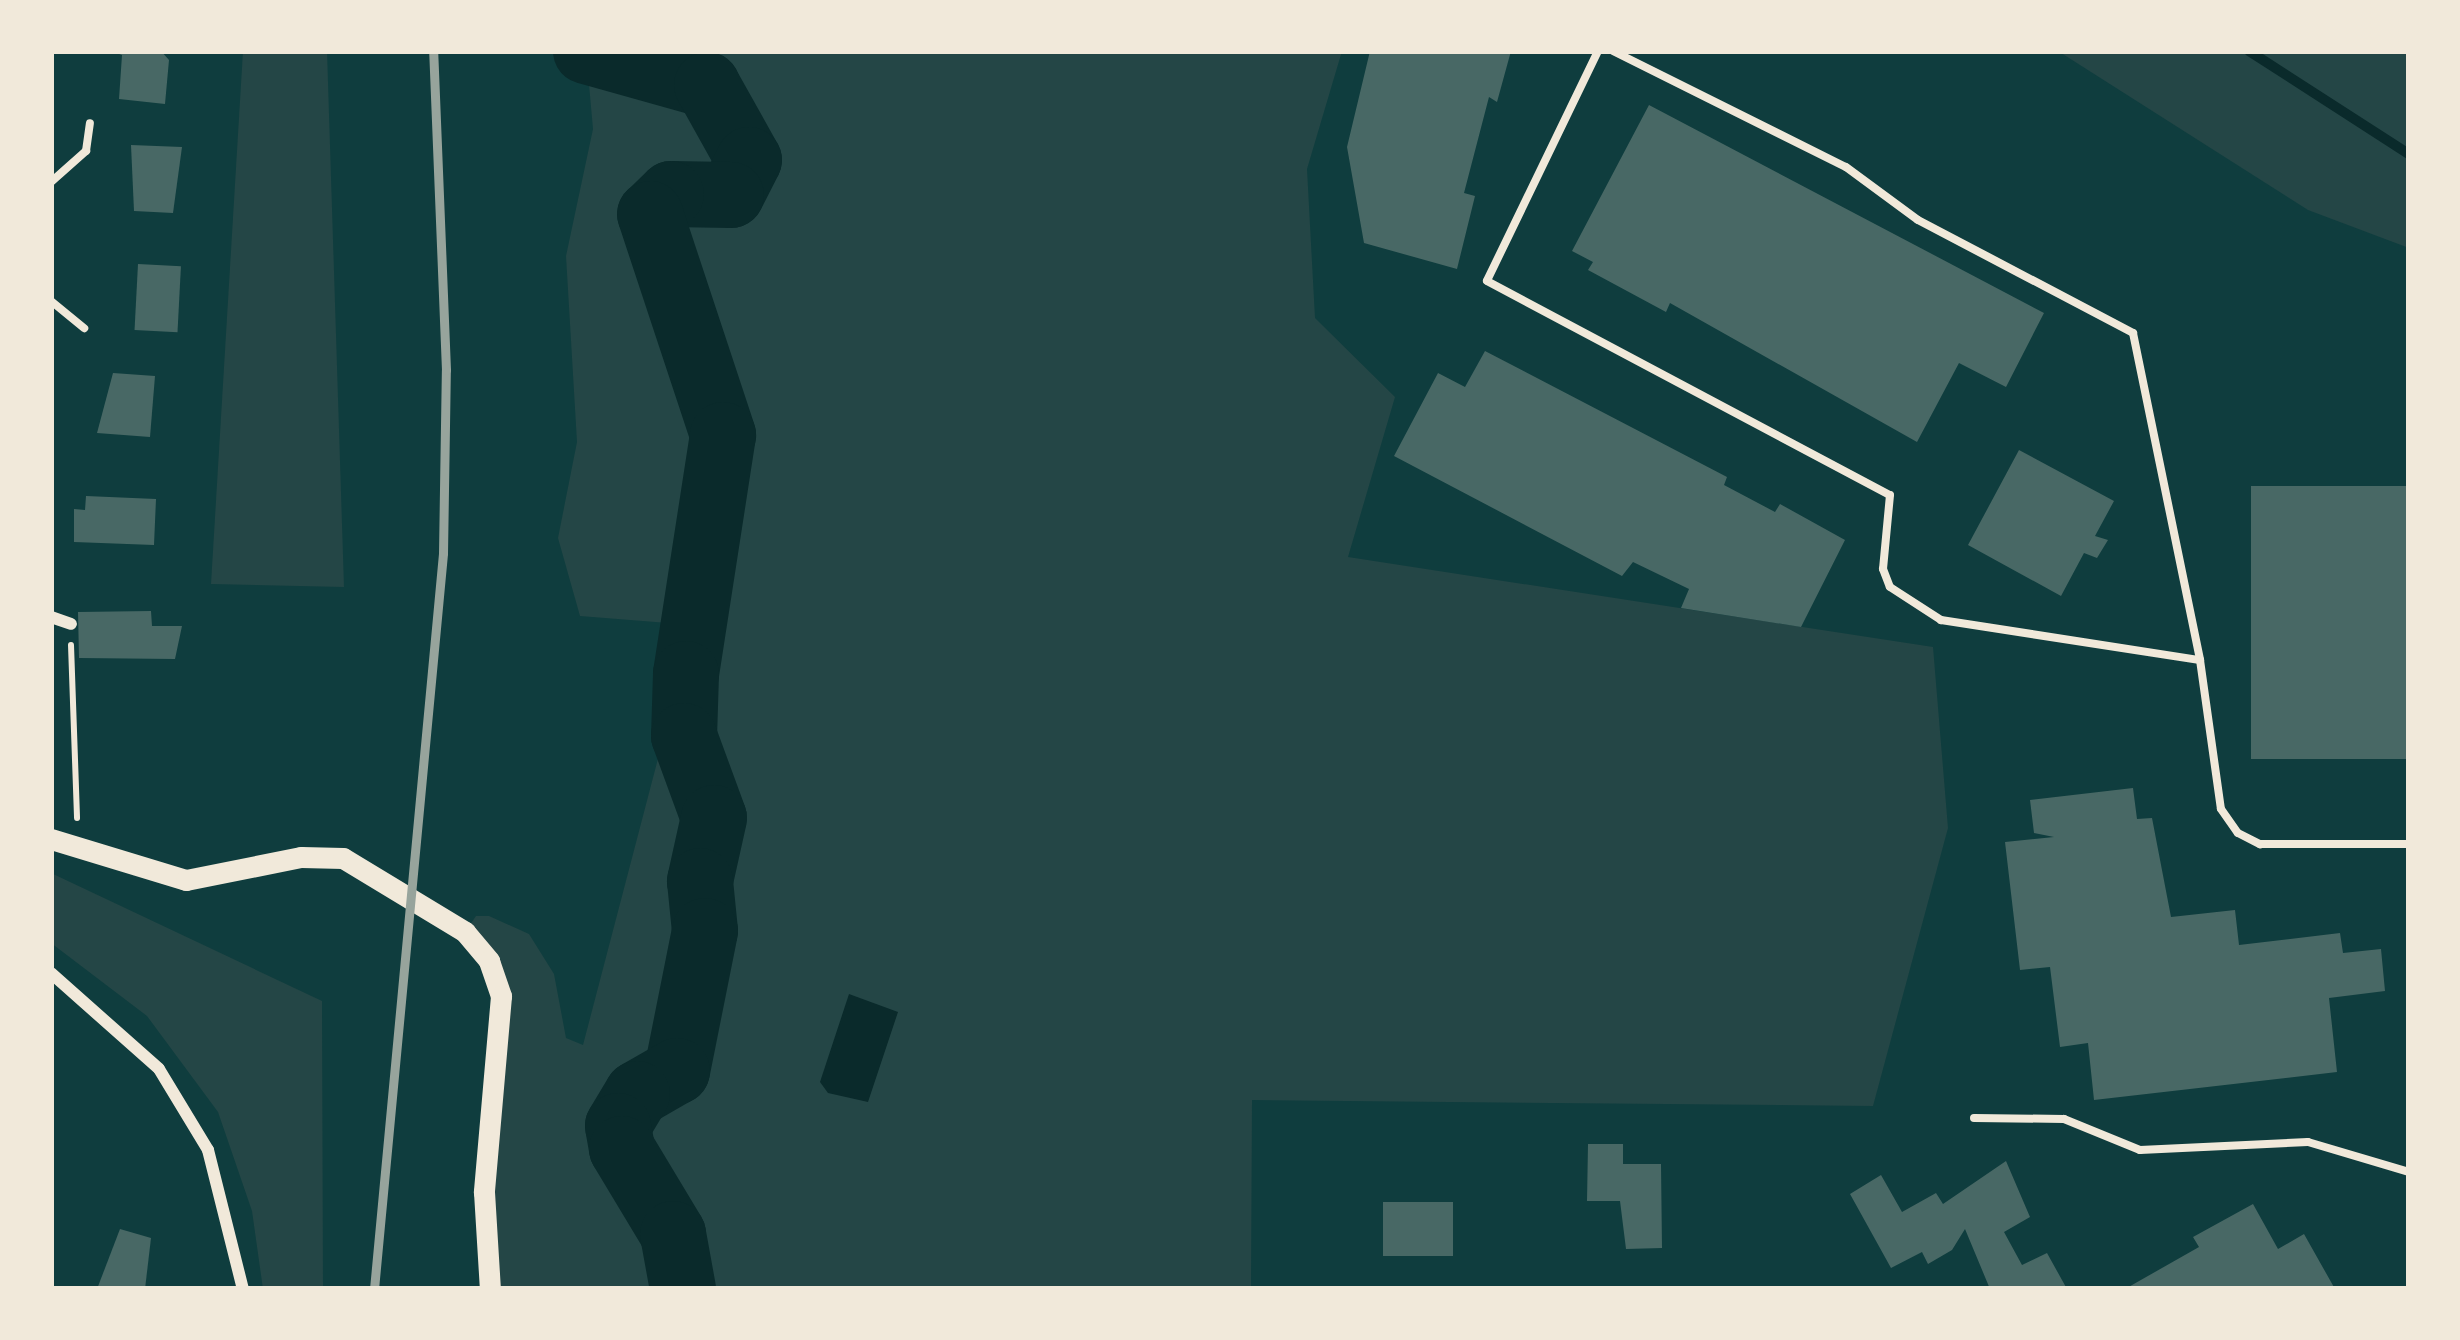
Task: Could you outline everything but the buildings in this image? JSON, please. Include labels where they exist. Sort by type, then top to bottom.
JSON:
[{"type":"street","points":[[51,617],[70,624]]},
{"type":"street","points":[[51,839],[186,880],[301,857],[343,859],[414,895],[481,949],[495,973],[502,1022],[484,1205],[490,1289]]},
{"type":"street","points":[[51,973],[159,1069],[208,1150],[243,1289]]},
{"type":"lane","points":[[1598,51],[1487,281],[1890,495],[1883,569],[1890,586],[1941,620],[2200,660]]},
{"type":"lane","points":[[1613,51],[1846,167],[1918,220],[2133,333],[2200,660],[2222,809],[2238,833],[2289,850],[2409,844]]},
{"type":"lane","points":[[51,182],[86,151],[90,123]]},
{"type":"lane","points":[[51,301],[84,328]]},
{"type":"lane","points":[[1974,1118],[2065,1119],[2140,1150],[2308,1142],[2409,1172]]},
{"type":"path","points":[[70,624],[78,850]]},
{"type":"shaded area","points":[[243,51],[327,51],[344,587],[211,584]]},
{"type":"shaded area","points":[[586,51],[1342,51],[1307,169],[1315,318],[1395,397],[1348,557],[1933,647],[1948,828],[1873,1106],[1252,1100],[1251,1289],[490,1289],[501,996],[465,932],[476,916],[489,916],[529,934],[554,974],[566,1038],[583,1045],[693,625],[580,616],[558,538],[577,442],[566,256],[593,129]]},
{"type":"shaded area","points":[[2058,51],[2409,51],[2409,248],[2308,210]]},
{"type":"shaded area","points":[[51,873],[322,1001],[323,1289],[263,1289],[252,1211],[218,1112],[147,1016],[51,943]]},
{"type":"shaded area","points":[[849,994],[898,1012],[868,1102],[828,1093],[820,1082]]},
{"type":"waterway","points":[[586,51],[707,85],[749,160],[731,195],[671,194],[650,214],[723,435],[686,674],[684,736],[714,818],[700,881],[705,931],[677,1071],[637,1094],[618,1126],[622,1149],[673,1234],[683,1289]]},
{"type":"waterway","points":[[2249,51],[2409,154]]},
{"type":"railway","points":[[374,1289],[443,553],[446,370],[433,51]]}]
